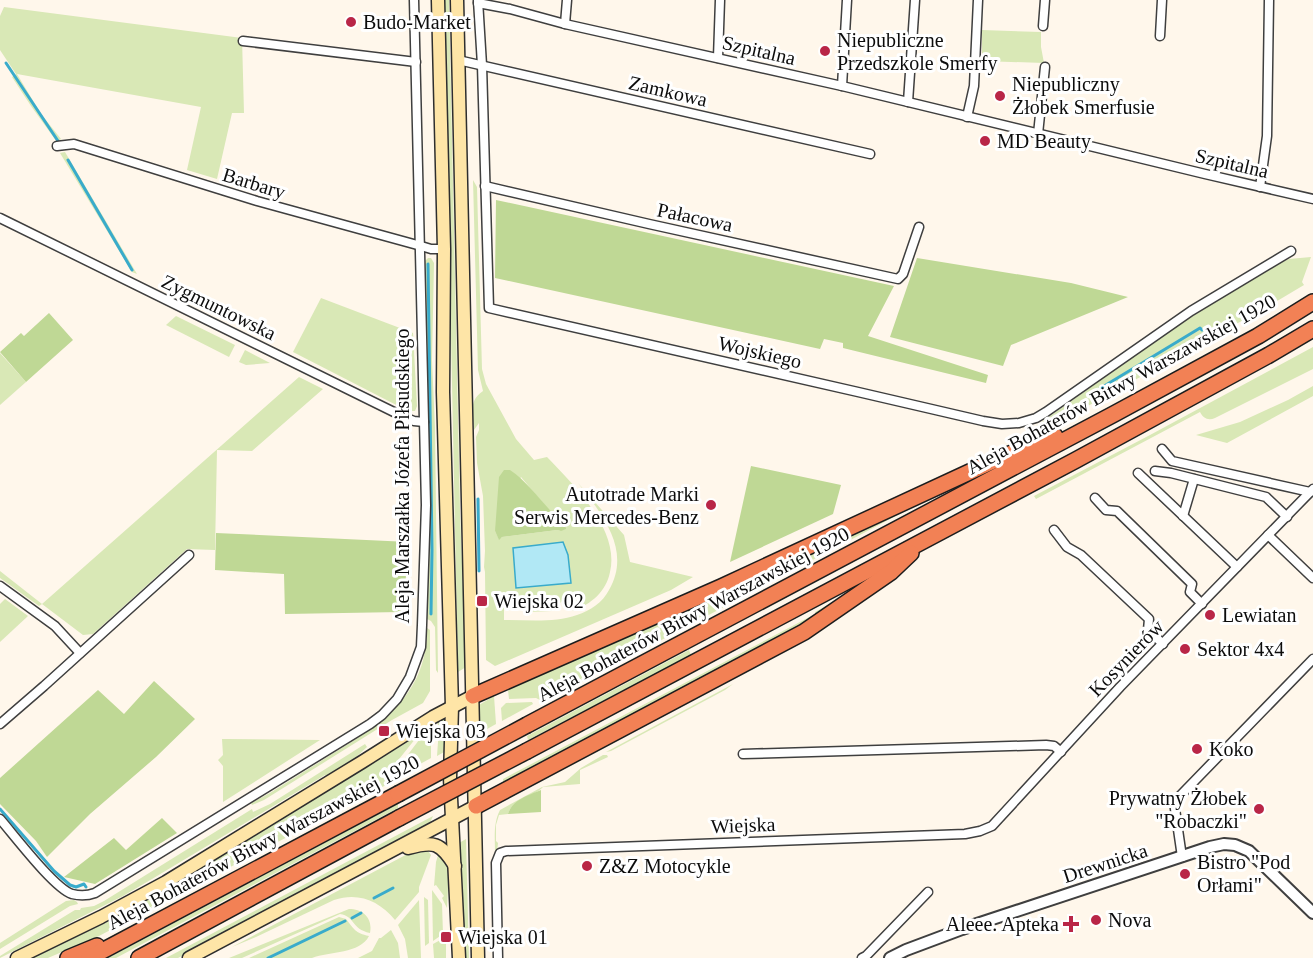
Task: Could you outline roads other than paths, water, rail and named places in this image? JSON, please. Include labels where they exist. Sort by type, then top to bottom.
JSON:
[{"type":"highway","name":"Aleja Bohaterów Bitwy Warszawskiej 1920","points":[[89,958],[1114,414],[1258,336],[1313,302]]},
{"type":"highway","points":[[139,958],[1147,421],[1313,330]]},
{"type":"highway","points":[[473,696],[721,587],[1002,457],[1114,414]]},
{"type":"highway","points":[[476,806],[804,632],[891,572],[927,538]]},
{"type":"highway","points":[[68,958],[164,918]]},
{"type":"main road","name":"Aleja Marszałka Józefa Piłsudskiego","points":[[438,0],[444,249],[443,393],[452,706],[450,778],[459,958]]},
{"type":"main road","points":[[457,0],[478,958]]},
{"type":"main road","name":"Aleja Bohaterów Bitwy Warszawskiej 1920","points":[[17,958],[166,882],[452,706],[473,696]]},
{"type":"main road","points":[[189,958],[476,806]]},
{"type":"main road","points":[[387,853],[424,843],[430,844],[440,847],[455,867]]},
{"type":"street","name":"Aleja Marszałka Józefa Piłsudskiego","points":[[0,819],[54,881],[65,890],[87,896],[355,734],[382,715],[397,699],[410,677],[421,646],[426,505],[414,0]]},
{"type":"street","points":[[565,24],[567,0]]},
{"type":"street","points":[[718,58],[720,0]]},
{"type":"street","points":[[842,86],[847,0]]},
{"type":"street","points":[[908,102],[915,0]]},
{"type":"street","points":[[967,117],[975,86],[978,0]]},
{"type":"street","points":[[1043,26],[1046,0]]},
{"type":"street","points":[[1160,36],[1162,0]]},
{"type":"street","points":[[1260,187],[1267,136],[1269,0]]},
{"type":"street","points":[[478,2],[485,186]]},
{"type":"street","name":"Szpitalna","points":[[478,2],[565,24],[842,86],[1313,199]]},
{"type":"street","points":[[243,41],[416,62]]},
{"type":"street","name":"Zamkowa","points":[[458,60],[870,154]]},
{"type":"street","points":[[1038,134],[1045,68]]},
{"type":"street","name":"Barbary","points":[[57,146],[74,144],[257,201],[431,249],[444,249]]},
{"type":"street","name":"Pałacowa","points":[[485,186],[898,279],[903,274],[919,227]]},
{"type":"street","name":"Wojskiego","points":[[485,186],[489,308],[983,421],[1011,424],[1024,422],[1046,412],[1191,311],[1291,251]]},
{"type":"street","name":"Zygmuntowska","points":[[0,218],[404,417],[424,422]]},
{"type":"street","points":[[1162,449],[1172,461],[1311,491]]},
{"type":"street","points":[[1155,471],[1266,497],[1287,516]]},
{"type":"street","points":[[1138,473],[1237,567]]},
{"type":"street","points":[[1183,516],[1194,479]]},
{"type":"street","name":"Kosynierów","points":[[992,826],[1091,718],[1311,491]]},
{"type":"street","points":[[1095,498],[1106,510],[1118,511],[1192,584],[1190,592],[1202,604]]},
{"type":"street","points":[[1054,530],[1067,547],[1081,555],[1149,619],[1148,630],[1163,644]]},
{"type":"street","points":[[1268,535],[1313,578]]},
{"type":"street","points":[[0,724],[189,555]]},
{"type":"street","points":[[0,586],[55,626],[80,653]]},
{"type":"street","points":[[1182,856],[1174,802],[1313,659]]},
{"type":"street","points":[[743,754],[1046,745],[1054,746],[1061,752]]},
{"type":"street","name":"Wiejska","points":[[498,958],[496,862],[500,853],[512,850],[965,834],[992,826]]},
{"type":"street","name":"Drewnicka","points":[[890,958],[936,938],[1224,844],[1242,848],[1254,855],[1313,913]]},
{"type":"street","points":[[862,958],[928,892]]},
{"type":"water","points":[[563,542],[568,555],[571,583],[516,588],[513,548]]},
{"type":"waterway","points":[[6,63],[58,141]]},
{"type":"waterway","points":[[68,160],[132,270]]},
{"type":"waterway","points":[[428,264],[431,614]]},
{"type":"waterway","points":[[1091,394],[1200,328],[1202,330]]},
{"type":"waterway","points":[[478,499],[479,571]]},
{"type":"waterway","points":[[0,809],[54,871],[70,885],[76,887],[84,884],[86,887]]},
{"type":"waterway","points":[[374,898],[393,888]]},
{"type":"waterway","points":[[352,918],[361,913]]},
{"type":"waterway","points":[[268,958],[345,921]]},
{"type":"place","name":"Budo-Market","points":[[351,22]]},
{"type":"place","name":"Niepubliczne Przedszkole Smerfy","points":[[825,51]]},
{"type":"place","name":"Niepubliczny Żłobek Smerfusie","points":[[1000,96]]},
{"type":"place","name":"MD Beauty","points":[[985,141]]},
{"type":"place","name":"Autotrade Marki Serwis Mercedes-Benz","points":[[711,505]]},
{"type":"place","name":"Wiejska 02","points":[[482,601]]},
{"type":"place","name":"Lewiatan","points":[[1210,615]]},
{"type":"place","name":"Sektor 4x4","points":[[1185,649]]},
{"type":"place","name":"Wiejska 03","points":[[384,731]]},
{"type":"place","name":"Koko","points":[[1197,749]]},
{"type":"place","name":"Prywatny Żłobek \"Robaczki\"","points":[[1259,809]]},
{"type":"place","name":"Z&Z Motocykle","points":[[587,866]]},
{"type":"place","name":"Bistro \"Pod Orłami\"","points":[[1185,874]]},
{"type":"place","name":"Nova","points":[[1096,920]]},
{"type":"place","name":"Aleee. Apteka","points":[[1071,924]]},
{"type":"place","name":"Wiejska 01","points":[[446,937]]}]
